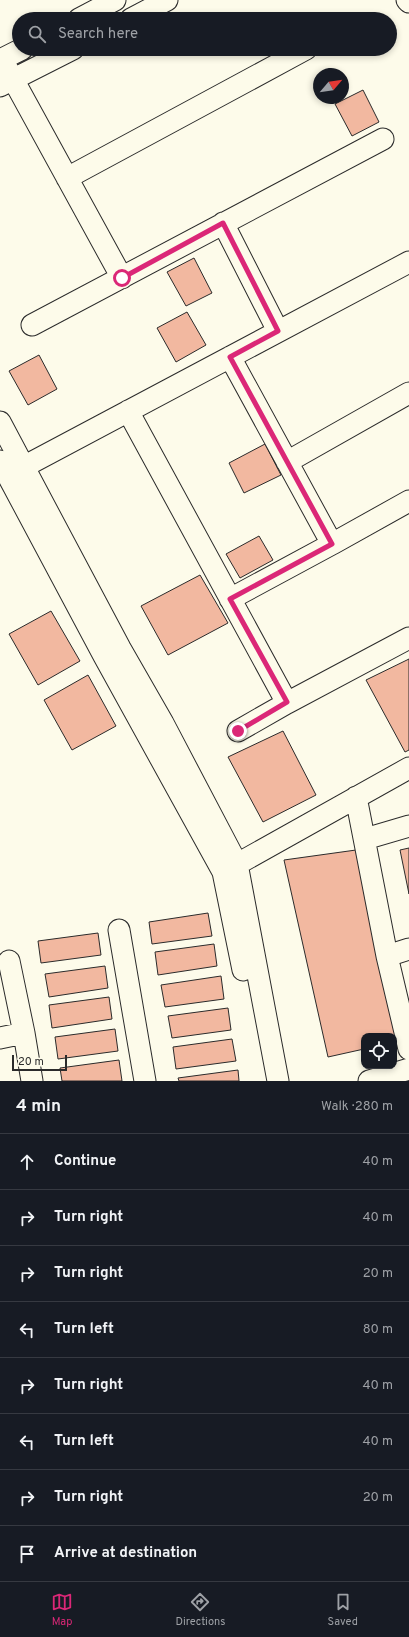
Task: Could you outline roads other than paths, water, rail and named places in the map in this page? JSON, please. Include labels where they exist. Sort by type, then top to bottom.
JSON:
[{"type":"street","points":[[92,12],[115,0]]},
{"type":"street","points":[[144,12],[167,0]]},
{"type":"street","points":[[12,54],[1,60],[6,83],[67,178],[122,278]]},
{"type":"street","points":[[6,83],[58,56]]},
{"type":"street","points":[[67,178],[293,56]]},
{"type":"street","points":[[32,326],[383,139]]},
{"type":"street","points":[[223,223],[278,331]]},
{"type":"street","points":[[11,468],[128,411],[409,262]]},
{"type":"street","points":[[230,357],[332,544]]},
{"type":"street","points":[[287,462],[409,393]]},
{"type":"street","points":[[128,411],[287,702]]},
{"type":"street","points":[[0,422],[11,468],[230,868],[278,1081]]},
{"type":"street","points":[[230,599],[409,501]]},
{"type":"street","points":[[238,731],[287,702],[409,638]]},
{"type":"street","points":[[230,868],[409,768]]},
{"type":"street","points":[[356,797],[387,956],[409,1049]]},
{"type":"street","points":[[365,839],[409,826]]},
{"type":"street","points":[[230,868],[264,1081]]},
{"type":"street","points":[[119,930],[145,1081]]},
{"type":"street","points":[[387,956],[409,949]]},
{"type":"street","points":[[9,962],[24,1033],[32,1081]]},
{"type":"street","points":[[0,1038],[24,1033]]},
{"type":"street","points":[[368,1081],[409,1069]]}]
